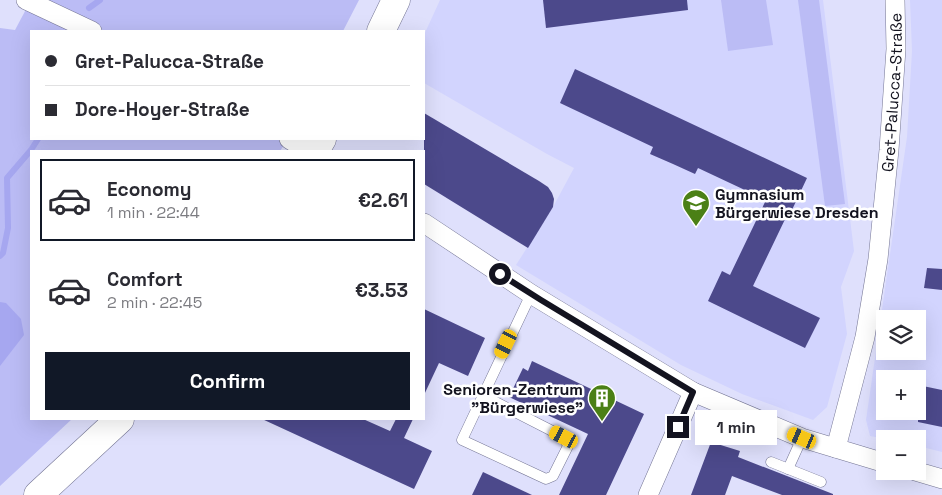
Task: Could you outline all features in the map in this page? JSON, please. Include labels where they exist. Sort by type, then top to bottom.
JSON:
[{"type":"main road","points":[[381,30],[396,0]]},
{"type":"main road","points":[[38,495],[119,420]]},
{"type":"street","points":[[26,0],[90,30]]},
{"type":"street","name":"Gret-Palucca-Straße","points":[[836,448],[865,337],[878,260],[889,150],[896,50],[894,0]]},
{"type":"street","points":[[291,140],[306,150]]},
{"type":"street","points":[[425,224],[530,294],[693,392],[802,438],[876,460]]},
{"type":"street","points":[[648,495],[693,392]]},
{"type":"street","points":[[926,474],[942,479]]},
{"type":"lane","points":[[482,395],[564,437],[568,446],[553,476],[546,479],[462,440],[482,395],[530,294]]},
{"type":"lane","points":[[788,469],[802,438]]},
{"type":"lane","points":[[771,462],[820,482]]},
{"type":"shaded area","points":[[31,0],[359,0],[344,30],[30,30],[30,140],[287,140],[281,150],[30,150],[30,420],[71,420],[0,486],[0,28],[15,30]]},
{"type":"shaded area","name":"Gymnasium Bürgerwiese Dresden","points":[[440,0],[823,0],[854,251],[841,287],[847,334],[827,407],[813,420],[742,394],[681,365],[516,265],[553,207],[574,168],[425,84],[425,33]]},
{"type":"shaded area","points":[[721,0],[766,0],[773,45],[728,51]]},
{"type":"shaded area","points":[[798,0],[819,0],[845,204],[825,206]]},
{"type":"shaded area","points":[[910,0],[942,0],[942,452],[926,448],[926,430],[876,430],[876,437],[870,436],[866,420],[876,351],[876,360],[926,360],[926,310],[882,310],[907,137],[912,51]]},
{"type":"shaded area","points":[[0,302],[6,303],[21,319],[24,335],[0,366]]},
{"type":"building","points":[[543,0],[687,0],[688,10],[546,28]]},
{"type":"building","points":[[575,69],[807,178],[753,286],[820,318],[805,348],[708,301],[722,271],[730,275],[766,200],[698,168],[695,174],[650,154],[653,147],[560,103]]},
{"type":"building","points":[[425,114],[548,187],[554,199],[553,207],[528,248],[425,185]]},
{"type":"building","points":[[927,268],[942,269],[942,290],[924,288]]},
{"type":"building","points":[[425,309],[485,338],[468,376],[439,363],[425,393]]},
{"type":"building","name":"Senioren-Zentrum \"Bürgerwiese\"","points":[[532,361],[644,414],[606,495],[559,495],[588,434],[509,397],[523,368],[528,371]]},
{"type":"building","points":[[926,387],[942,390],[942,427],[918,422],[918,420],[926,420]]},
{"type":"building","points":[[264,420],[365,420],[390,431],[396,420],[413,420],[404,438],[432,451],[414,489]]},
{"type":"building","points":[[711,442],[740,451],[738,457],[833,495],[782,495],[732,476],[725,495],[691,495]]},
{"type":"building","points":[[483,472],[532,495],[472,495]]},
{"type":"waterway","points":[[89,8],[100,0]]},
{"type":"waterway","points":[[31,150],[37,140]]},
{"type":"waterway","points":[[0,256],[3,253],[8,228],[7,178],[30,151]]},
{"type":"place","name":"Gymnasium Bürgerwiese Dresden","points":[[696,227]]},
{"type":"place","name":"Senioren-Zentrum \"Bürgerwiese\"","points":[[602,422]]},
{"type":"route","points":[[500,274],[672,381],[693,392],[678,427]]}]
